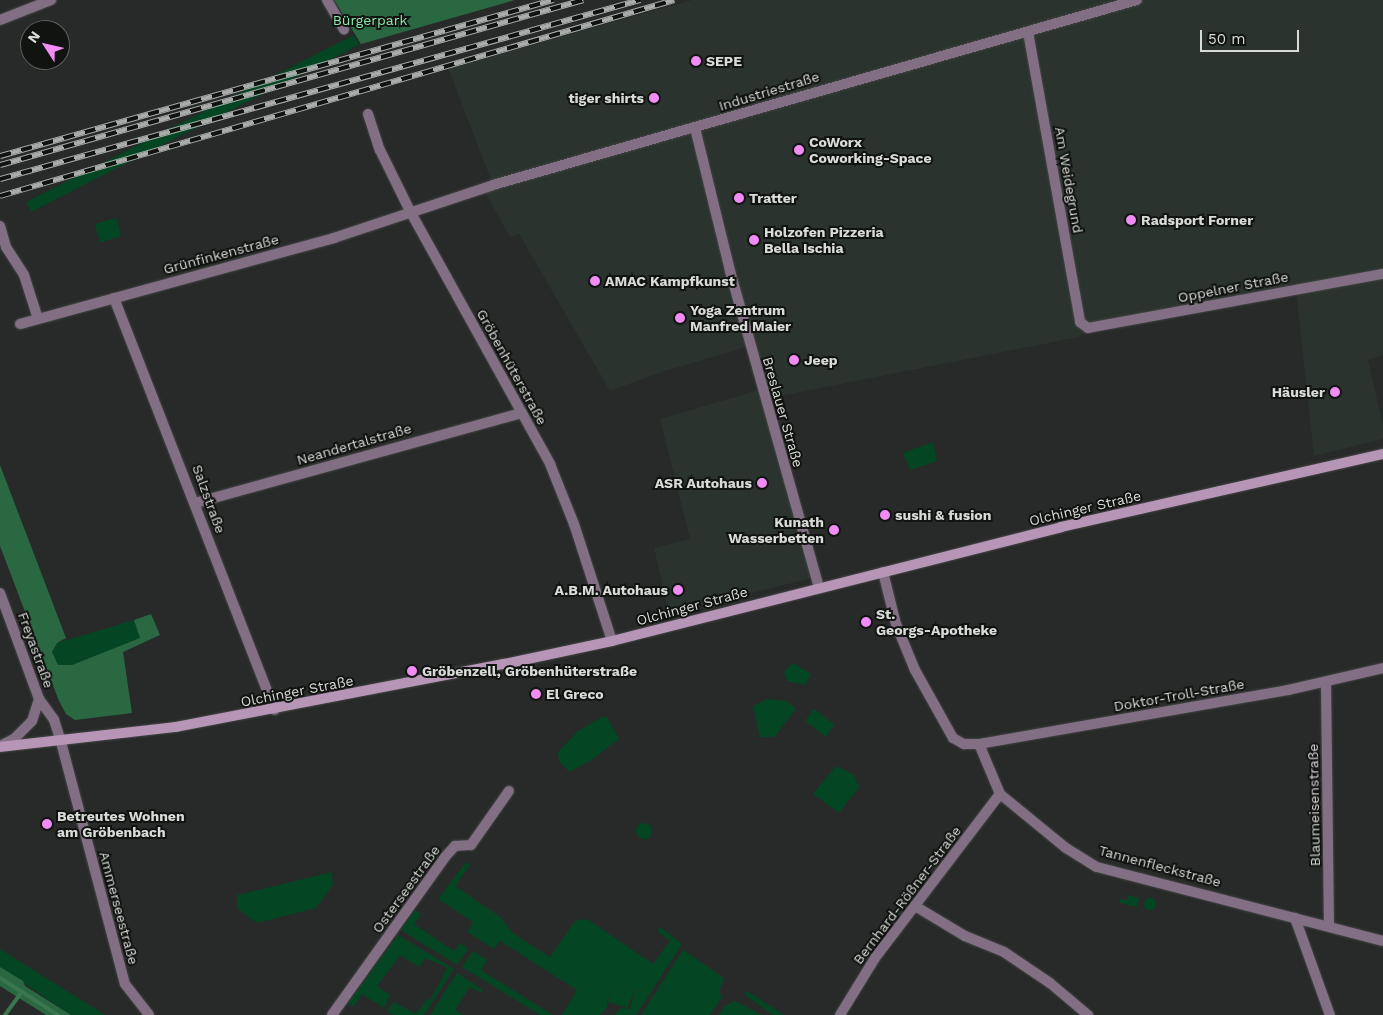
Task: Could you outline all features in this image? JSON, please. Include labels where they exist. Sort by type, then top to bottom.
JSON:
[{"type":"main road","name":"Olchinger Straße","points":[[0,747],[61,742],[275,710],[612,641],[1061,527],[1383,454]]},
{"type":"street","points":[[0,20],[32,3],[51,0]]},
{"type":"street","points":[[327,0],[344,30]]},
{"type":"street","name":"Industriestraße","points":[[410,211],[909,64],[1137,0]]},
{"type":"street","name":"Am Weidegrund","points":[[1028,32],[1080,322],[1088,328]]},
{"type":"street","name":"Gröbenhüterstraße","points":[[368,114],[380,150],[410,211],[550,464],[574,524],[612,641]]},
{"type":"street","name":"Breslauer Straße","points":[[695,128],[730,271],[819,587]]},
{"type":"street","name":"Grünfinkenstraße","points":[[20,324],[334,238],[410,211]]},
{"type":"street","points":[[0,226],[6,248],[24,275],[38,319]]},
{"type":"street","name":"Oppelner Straße","points":[[1088,328],[1383,274]]},
{"type":"street","name":"Salzstraße","points":[[114,298],[275,710]]},
{"type":"street","name":"Neandertalstraße","points":[[195,503],[521,413]]},
{"type":"street","points":[[883,572],[900,633],[915,670],[938,713],[953,738],[964,744],[979,744]]},
{"type":"street","name":"Freyastraße","points":[[0,592],[39,698],[54,720],[61,742]]},
{"type":"street","name":"Doktor-Troll-Straße","points":[[979,744],[1326,682],[1383,668]]},
{"type":"street","name":"Blaumeisenstraße","points":[[1326,682],[1329,926]]},
{"type":"street","points":[[0,747],[14,739],[32,721],[39,698]]},
{"type":"street","name":"Ammerseestraße","points":[[61,742],[125,984],[150,1015]]},
{"type":"street","name":"Tannenfleckstraße","points":[[979,744],[1000,794],[1066,848],[1097,867],[1383,941]]},
{"type":"street","name":"Osterseestraße","points":[[332,1015],[445,858],[455,846],[471,845],[509,790]]},
{"type":"street","name":"Bernhard-Rößner-Straße","points":[[840,1015],[875,958],[1000,794]]},
{"type":"street","points":[[915,906],[965,936],[1004,952],[1050,983],[1088,1015]]},
{"type":"street","points":[[1295,918],[1330,1015]]},
{"type":"shaded area","points":[[692,0],[1383,0],[1383,355],[1368,360],[1383,425],[1383,439],[1314,456],[1296,290],[1089,328],[1079,337],[765,399],[816,577],[669,613],[654,548],[690,539],[660,419],[762,389],[750,346],[665,371],[610,391],[519,234],[510,237],[483,189],[493,185],[448,68]]},
{"type":"green space","name":"Bürgerpark","points":[[334,0],[515,0],[361,44]]},
{"type":"green space","points":[[354,35],[359,45],[31,212],[26,202]]},
{"type":"green space","points":[[116,218],[121,236],[100,242],[95,224]]},
{"type":"green space","points":[[933,442],[937,461],[910,470],[903,453]]},
{"type":"green space","points":[[0,465],[66,638],[57,643],[52,652],[58,665],[72,665],[140,638],[134,620],[151,614],[160,635],[123,652],[132,713],[75,720],[66,714],[59,701],[0,546]]},
{"type":"green space","points":[[134,620],[141,638],[72,665],[58,665],[52,652],[57,643]]},
{"type":"green space","points":[[793,663],[811,674],[805,685],[787,681],[784,672]]},
{"type":"green space","points":[[767,699],[786,701],[796,709],[774,737],[760,737],[753,706]]},
{"type":"green space","points":[[814,709],[835,725],[826,737],[805,721]]},
{"type":"green space","points":[[602,717],[607,717],[619,739],[590,761],[569,772],[559,761],[558,752],[578,731]]},
{"type":"green space","points":[[836,766],[854,775],[859,787],[839,813],[813,794]]},
{"type":"green space","points":[[641,823],[647,823],[652,828],[650,837],[641,839],[636,834],[636,828]]},
{"type":"green space","points":[[466,862],[470,865],[455,886],[499,916],[514,934],[550,957],[575,921],[587,919],[653,964],[670,941],[657,931],[660,927],[682,944],[636,1015],[614,1015],[621,1008],[630,1009],[635,990],[615,984],[634,990],[628,1008],[608,1002],[613,983],[607,1003],[607,1007],[600,1015],[562,1015],[577,990],[500,941],[494,949],[467,932],[473,922],[438,899]]},
{"type":"green space","points":[[332,872],[333,885],[316,908],[257,923],[237,908],[237,895]]},
{"type":"green space","points":[[1128,895],[1139,898],[1137,907],[1119,903],[1120,899],[1127,900]]},
{"type":"green space","points":[[1152,898],[1155,899],[1155,909],[1148,910],[1145,909],[1144,902],[1145,899]]},
{"type":"green space","points":[[415,910],[421,914],[414,924],[454,951],[460,943],[468,949],[457,965],[401,930]]},
{"type":"green space","points":[[398,935],[454,969],[424,1015],[394,1015],[387,1011],[394,1002],[416,1014],[427,999],[430,1000],[447,968],[425,958],[419,967],[400,955],[377,986],[390,995],[384,1008],[362,994],[353,1007],[348,1003]]},
{"type":"green space","points":[[0,949],[105,1015],[71,1015],[0,967]]},
{"type":"green space","points":[[683,950],[724,978],[719,992],[722,997],[710,1015],[641,1015]]},
{"type":"green space","points":[[473,951],[487,960],[481,970],[553,1015],[540,1015],[462,967]]},
{"type":"green space","points":[[0,967],[23,981],[25,986],[71,1015],[46,1015],[0,986]]},
{"type":"green space","points":[[457,973],[483,990],[481,993],[470,987],[455,1010],[463,1015],[430,1015]]},
{"type":"green space","points":[[747,991],[784,1015],[773,1015],[745,995]]},
{"type":"green space","points":[[735,1001],[762,1015],[719,1015],[725,1006]]},
{"type":"waterway","points":[[0,978],[58,1015]]},
{"type":"waterway","points":[[5,1015],[22,992]]},
{"type":"railway","points":[[0,156],[553,0]]},
{"type":"railway","points":[[0,165],[583,0]]},
{"type":"railway","points":[[0,179],[640,0]]},
{"type":"railway","points":[[0,196],[674,0]]},
{"type":"place","name":"SEPE","points":[[696,61]]},
{"type":"place","name":"tiger shirts","points":[[654,98]]},
{"type":"place","name":"CoWorx Coworking-Space","points":[[799,150]]},
{"type":"place","name":"Tratter","points":[[739,198]]},
{"type":"place","name":"Radsport Forner","points":[[1131,220]]},
{"type":"place","name":"Holzofen Pizzeria Bella Ischia","points":[[754,240]]},
{"type":"place","name":"AMAC Kampfkunst","points":[[595,281]]},
{"type":"place","name":"Yoga Zentrum Manfred Maier","points":[[680,318]]},
{"type":"place","name":"Jeep","points":[[794,360]]},
{"type":"place","name":"Häusler","points":[[1335,392]]},
{"type":"place","name":"ASR Autohaus","points":[[762,483]]},
{"type":"place","name":"sushi & fusion","points":[[885,515]]},
{"type":"place","name":"Kunath Wasserbetten","points":[[834,530]]},
{"type":"place","name":"A.B.M. Autohaus","points":[[678,590]]},
{"type":"place","name":"St. Georgs-Apotheke","points":[[866,622]]},
{"type":"place","name":"Gröbenzell, Gröbenhüterstraße","points":[[412,671]]},
{"type":"place","name":"El Greco","points":[[536,694]]},
{"type":"place","name":"Betreutes Wohnen am Gröbenbach","points":[[47,824]]}]
